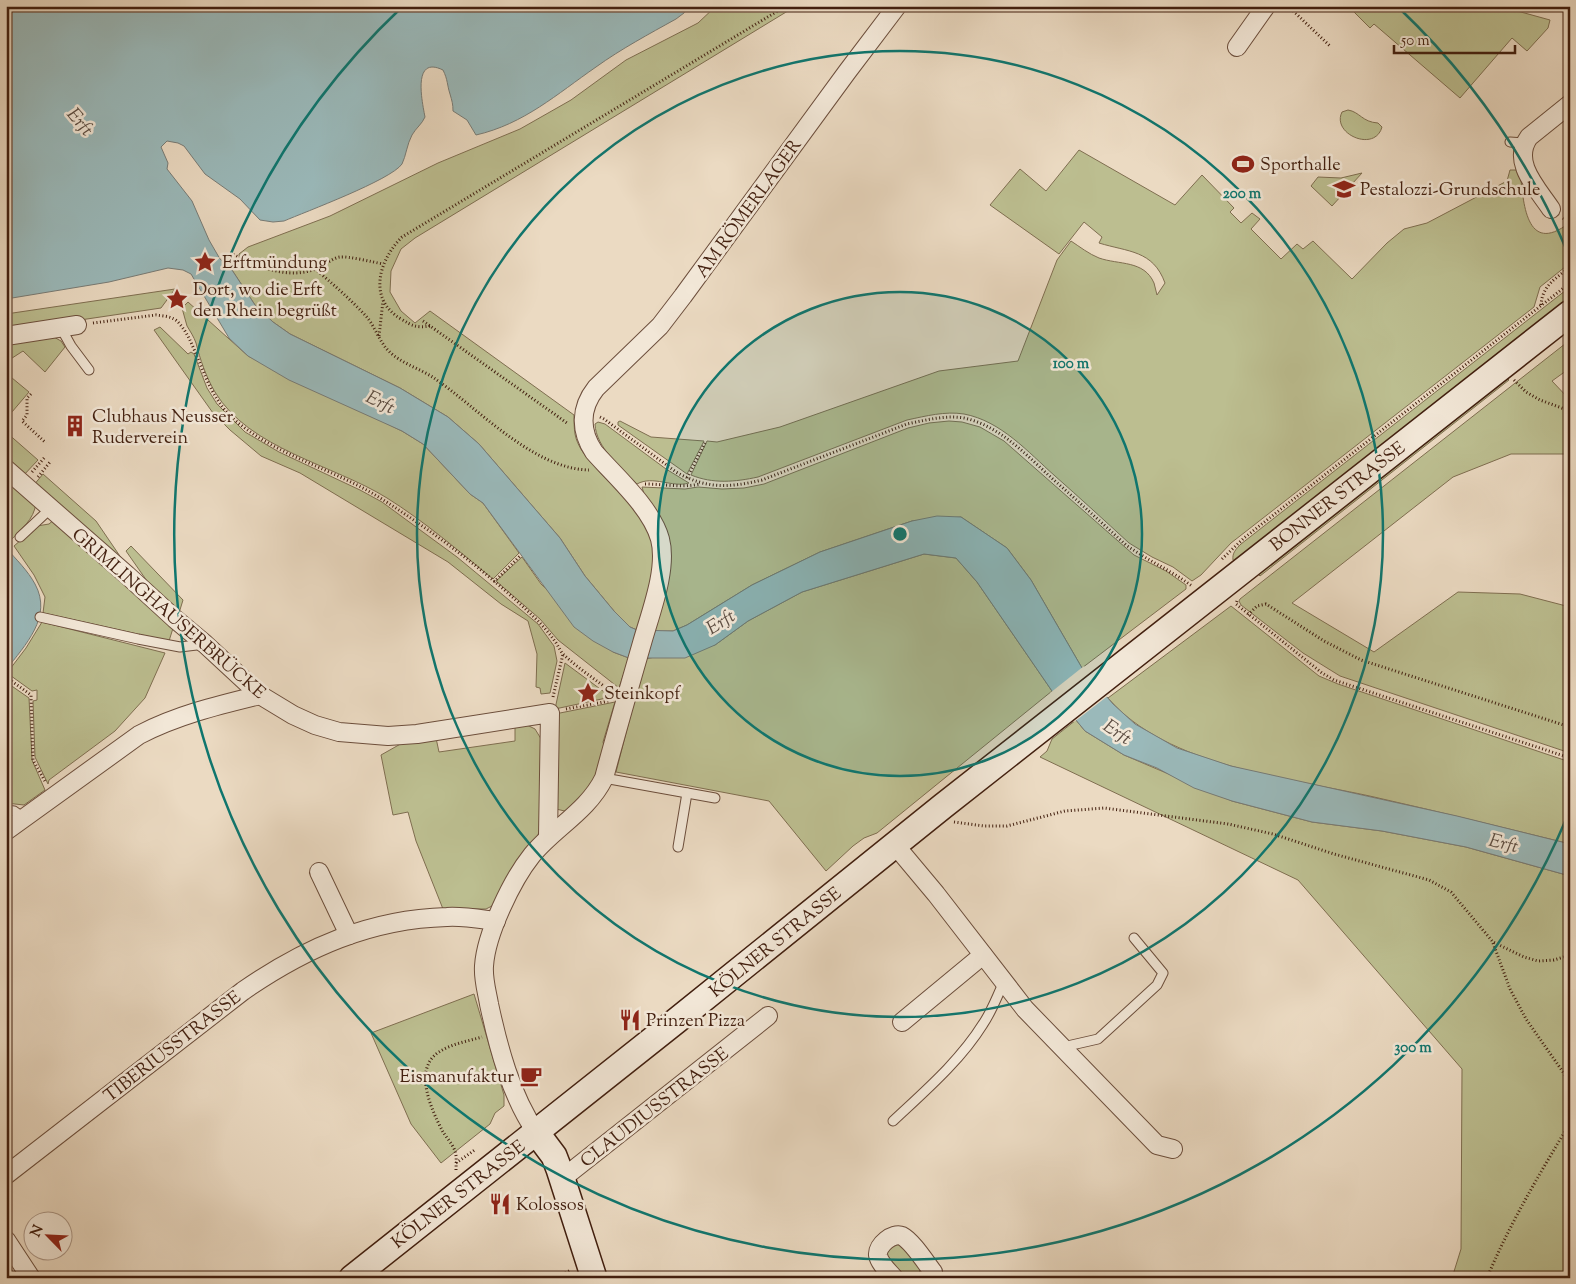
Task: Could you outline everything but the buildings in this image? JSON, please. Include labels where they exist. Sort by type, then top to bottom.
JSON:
[{"type":"main road","name":"BONNER STRASSE","points":[[1056,717],[1570,313]]},
{"type":"main road","name":"KÖLNER STRASSE","points":[[352,1278],[1056,717]]},
{"type":"main road","points":[[536,1132],[554,1156],[594,1278]]},
{"type":"street","name":"AM RÖMERLAGER","points":[[585,415],[596,388],[660,326],[897,6]]},
{"type":"street","points":[[1237,46],[1266,6]]},
{"type":"street","points":[[1551,209],[1525,168],[1517,142],[1529,137],[1570,104]]},
{"type":"street","points":[[6,336],[69,326]]},
{"type":"street","points":[[536,1132],[525,1116],[503,1058],[484,982],[486,951],[505,899],[518,875],[531,856],[548,837],[589,802],[598,791],[604,778],[655,594],[662,556],[660,540],[645,510],[594,452],[586,439],[585,415]]},
{"type":"street","name":"GRIMLINGHAUSERBRÜCKE","points":[[6,469],[205,644],[260,695],[293,715],[339,732],[363,735],[417,734],[550,712]]},
{"type":"street","points":[[6,831],[139,735],[157,725],[218,705],[260,695]]},
{"type":"street","points":[[548,837],[550,712]]},
{"type":"street","points":[[895,845],[1025,1009],[1157,1145],[1173,1149]]},
{"type":"street","points":[[318,872],[348,935]]},
{"type":"street","name":"TIBERIUSSTRASSE","points":[[6,1175],[243,991],[283,964],[348,935],[378,926],[414,919],[449,917],[496,921]]},
{"type":"street","points":[[902,1022],[983,955]]},
{"type":"street","name":"CLAUDIUSSTRASSE","points":[[562,1178],[768,1016]]},
{"type":"street","points":[[894,1278],[880,1260],[878,1252],[882,1245],[896,1235],[906,1239],[932,1276]]},
{"type":"street","points":[[6,1240],[31,1278]]},
{"type":"lane","points":[[69,326],[71,346],[89,370]]},
{"type":"lane","points":[[20,537],[50,509]]},
{"type":"lane","points":[[40,617],[138,640],[180,647],[205,644]]},
{"type":"lane","points":[[604,778],[716,798]]},
{"type":"lane","points":[[678,847],[687,793]]},
{"type":"lane","points":[[6,810],[14,811],[24,818]]},
{"type":"lane","points":[[1063,1048],[1098,1039],[1157,985],[1163,973],[1134,938]]},
{"type":"lane","points":[[893,1121],[936,1080],[984,1024],[1004,982]]},
{"type":"path","points":[[379,336],[383,300],[380,282],[383,264],[390,249],[402,236],[786,6]]},
{"type":"path","points":[[1288,6],[1330,46]]},
{"type":"path","points":[[230,253],[260,268],[281,272],[300,272],[315,269],[340,257],[383,264]]},
{"type":"path","points":[[1541,305],[1541,296],[1548,284],[1570,267]]},
{"type":"path","points":[[315,269],[367,316],[386,348],[398,357],[426,372],[457,394],[508,435],[542,456],[563,466],[595,470],[607,467]]},
{"type":"path","points":[[1220,562],[1244,538],[1570,283]]},
{"type":"path","points":[[383,300],[389,310],[413,326],[417,328],[430,326]]},
{"type":"path","points":[[69,326],[156,315],[166,316],[175,320],[184,329],[212,391],[222,407],[234,420],[276,448],[361,487],[384,500],[447,545],[494,582],[538,621],[563,654],[613,693]]},
{"type":"path","points":[[423,321],[567,423],[585,415],[604,418],[687,478],[701,484],[740,485],[762,480],[907,424],[929,419],[963,418],[980,423],[1007,438],[1126,545],[1139,554],[1169,569],[1190,584]]},
{"type":"path","points":[[1503,366],[1526,392],[1540,400],[1570,411]]},
{"type":"path","points":[[31,394],[27,398],[27,415],[22,421],[46,443]]},
{"type":"path","points":[[687,478],[705,443]]},
{"type":"path","points":[[29,475],[45,457]]},
{"type":"path","points":[[630,493],[645,484],[688,487],[701,484]]},
{"type":"path","points":[[494,582],[520,556]]},
{"type":"path","points":[[1236,604],[1322,673],[1334,680],[1570,758]]},
{"type":"path","points":[[1248,615],[1257,606],[1266,604],[1324,641],[1361,660],[1570,727]]},
{"type":"path","points":[[554,692],[563,654]]},
{"type":"path","points":[[6,677],[31,696],[33,760],[54,797]]},
{"type":"path","points":[[550,712],[612,701]]},
{"type":"path","points":[[951,821],[984,826],[1007,826],[1066,811],[1104,808],[1228,824],[1273,834],[1334,854],[1429,880],[1451,892],[1493,942],[1510,989],[1526,1018],[1570,1082]]},
{"type":"path","points":[[1493,942],[1524,957],[1538,961],[1554,960],[1570,955]]},
{"type":"path","points":[[456,1178],[455,1151],[443,1132],[425,1088],[426,1072],[437,1053],[446,1048],[486,1036]]},
{"type":"path","points":[[1487,1278],[1500,1246],[1570,1122]]},
{"type":"path","points":[[456,1163],[476,1149]]},
{"type":"green space","points":[[716,6],[796,6],[415,238],[401,249],[391,271],[390,292],[401,311],[415,323],[430,311],[574,415],[575,434],[582,451],[632,505],[647,527],[652,539],[654,552],[653,572],[637,630],[630,627],[614,611],[585,576],[560,538],[479,444],[448,417],[400,388],[290,334],[273,322],[255,305],[230,267],[240,268],[239,254],[248,247],[330,216],[438,163],[520,129],[571,100],[626,60],[698,23]]},
{"type":"green space","points":[[1348,6],[1499,6],[1550,20],[1548,28],[1527,51],[1512,38],[1460,98],[1374,24],[1370,28]]},
{"type":"green space","points":[[1348,110],[1368,121],[1378,123],[1382,127],[1378,135],[1371,139],[1363,139],[1355,138],[1348,133],[1340,120],[1342,112]]},
{"type":"green space","points":[[1079,150],[1175,205],[1202,175],[1234,208],[1230,212],[1241,223],[1252,213],[1260,219],[1251,229],[1281,259],[1297,244],[1303,249],[1313,241],[1352,279],[1387,243],[1404,229],[1427,223],[1507,181],[1510,170],[1520,170],[1525,207],[1528,218],[1534,227],[1541,233],[1551,233],[1565,226],[1570,229],[1570,263],[1540,287],[1534,307],[1231,543],[1201,575],[1192,581],[1173,567],[1129,543],[1002,430],[990,423],[964,414],[943,414],[907,420],[758,477],[716,481],[691,475],[707,441],[717,442],[780,427],[939,371],[1018,361],[1057,260],[1071,241],[1099,258],[1130,264],[1144,270],[1154,283],[1157,295],[1165,283],[1154,264],[1138,254],[1099,243],[1102,237],[1084,222],[1059,254],[990,205],[1020,169],[1046,191]]},
{"type":"green space","points":[[1362,173],[1332,206],[1311,186],[1318,177],[1341,178]]},
{"type":"green space","points":[[1570,287],[1570,302],[1235,562],[1233,560],[1236,549],[1241,544]]},
{"type":"green space","points":[[175,289],[161,308],[6,331],[6,314]]},
{"type":"green space","points":[[188,302],[248,356],[402,431],[423,444],[470,494],[483,503],[519,553],[493,579],[428,527],[387,498],[366,486],[270,442],[249,428],[230,412],[215,392],[209,380],[195,341],[187,326],[182,308]]},
{"type":"green space","points":[[160,327],[188,354],[191,352],[194,354],[207,388],[217,404],[245,432],[279,452],[382,502],[457,557],[538,624],[554,646],[557,661],[550,693],[541,694],[540,688],[536,687],[537,654],[528,621],[501,604],[448,562],[300,473],[261,456],[213,413],[154,330]]},
{"type":"green space","points":[[52,336],[61,341],[65,347],[45,372],[23,351],[6,362],[6,341]]},
{"type":"green space","points":[[1570,340],[1570,368],[1552,381],[1570,400],[1570,454],[1511,454],[1453,477],[1292,603],[1374,652],[1458,592],[1520,594],[1570,607],[1570,753],[1340,676],[1303,653],[1241,605],[1240,599]]},
{"type":"green space","points":[[6,373],[29,392],[6,419]]},
{"type":"green space","points":[[1506,377],[1509,380],[1260,576],[1257,573]]},
{"type":"green space","points":[[620,421],[651,437],[704,441],[687,474],[618,425]]},
{"type":"green space","points":[[949,421],[980,427],[1004,441],[1134,555],[1166,571],[1186,585],[1186,589],[1082,668],[1031,580],[1007,548],[961,517],[912,521],[820,552],[752,585],[687,625],[673,631],[653,631],[665,530],[655,508],[644,494],[642,487],[722,489],[744,488],[764,484],[908,428]]},
{"type":"green space","points":[[598,422],[605,424],[666,469],[689,483],[676,484],[649,481],[637,484],[605,449],[596,433],[595,424]]},
{"type":"green space","points":[[6,432],[38,460],[22,477],[6,463]]},
{"type":"green space","points":[[6,474],[36,503],[30,519],[10,541],[6,535]]},
{"type":"green space","points":[[43,474],[96,521],[126,565],[33,486]]},
{"type":"green space","points":[[56,518],[174,625],[169,641],[43,613],[45,597],[34,575],[14,546],[37,526],[49,524]]},
{"type":"green space","points":[[131,546],[183,600],[179,613],[147,581],[126,551]]},
{"type":"green space","points":[[924,554],[956,558],[977,582],[1052,691],[877,833],[864,838],[853,846],[826,871],[769,801],[616,772],[645,659],[715,645],[748,621],[802,592]]},
{"type":"green space","points":[[522,557],[541,584],[613,652],[629,658],[619,688],[558,640],[540,619],[496,581]]},
{"type":"green space","points":[[1231,606],[1319,676],[1570,762],[1570,844],[1374,797],[1268,776],[1196,755],[1163,740],[1133,721],[1108,698]]},
{"type":"green space","points":[[42,622],[165,653],[145,698],[115,731],[49,780],[48,784],[35,757],[33,701],[37,700],[37,690],[32,691],[7,673],[26,648]]},
{"type":"green space","points":[[565,663],[611,697],[555,709]]},
{"type":"green space","points":[[6,682],[29,698],[32,760],[45,790],[24,805],[6,803]]},
{"type":"green space","points":[[615,702],[603,742],[602,759],[589,791],[569,812],[556,809],[555,714]]},
{"type":"green space","points":[[1076,720],[1085,731],[1124,755],[1232,801],[1312,822],[1382,831],[1466,847],[1570,876],[1570,1278],[1452,1278],[1461,1249],[1462,1069],[1298,880],[1040,757],[1047,751],[1052,739]]},
{"type":"green space","points":[[527,725],[535,729],[543,742],[540,828],[538,835],[524,852],[492,906],[486,909],[443,909],[416,841],[408,812],[393,815],[381,755],[404,742],[436,738],[439,752],[515,741],[515,726]]},
{"type":"green space","points":[[474,994],[504,1095],[504,1106],[495,1113],[490,1124],[441,1163],[411,1124],[371,1033]]},
{"type":"green space","points":[[899,1241],[921,1267],[915,1278],[905,1278],[887,1256],[889,1248]]},
{"type":"water","name":"Erft","points":[[6,6],[688,6],[684,13],[676,19],[615,54],[525,116],[510,124],[476,135],[467,120],[453,111],[443,70],[433,67],[427,69],[423,74],[421,82],[425,117],[412,135],[402,164],[395,171],[365,187],[284,221],[260,220],[240,199],[205,174],[184,146],[178,143],[167,141],[161,147],[168,163],[167,169],[192,201],[209,240],[220,259],[230,267],[255,305],[273,322],[290,334],[400,388],[448,417],[479,444],[560,538],[585,576],[630,627],[637,630],[673,631],[687,625],[752,585],[820,552],[912,521],[937,516],[961,517],[1007,548],[1031,580],[1082,668],[1113,704],[1135,724],[1177,748],[1231,766],[1457,816],[1570,844],[1570,876],[1466,847],[1382,831],[1312,822],[1232,801],[1194,788],[1157,768],[1124,755],[1085,731],[1052,691],[977,582],[956,558],[924,554],[802,592],[748,621],[715,645],[685,658],[629,658],[593,641],[574,627],[483,503],[470,494],[423,444],[402,431],[289,380],[248,356],[229,338],[191,274],[183,270],[168,268],[109,282],[6,299]]},
{"type":"water","points":[[6,548],[35,584],[40,596],[41,608],[39,619],[28,641],[6,670]]},
{"type":"pier","points":[[1084,666],[1109,695],[1074,722],[1050,693]]},
{"type":"place","name":"Sporthalle","points":[[1243,164]]},
{"type":"place","name":"Pestalozzi-Grundschule","points":[[1344,189]]},
{"type":"place","name":"Erftmündung","points":[[205,262]]},
{"type":"place","name":"Dort, wo die Erft den Rhein begrüßt","points":[[177,299]]},
{"type":"place","name":"Clubhaus Neusser Ruderverein","points":[[75,426]]},
{"type":"place","name":"Steinkopf","points":[[588,693]]},
{"type":"place","name":"Prinzen Pizza","points":[[630,1020]]},
{"type":"place","name":"Eismanufaktur","points":[[531,1076]]},
{"type":"place","name":"Kolossos","points":[[500,1204]]}]
